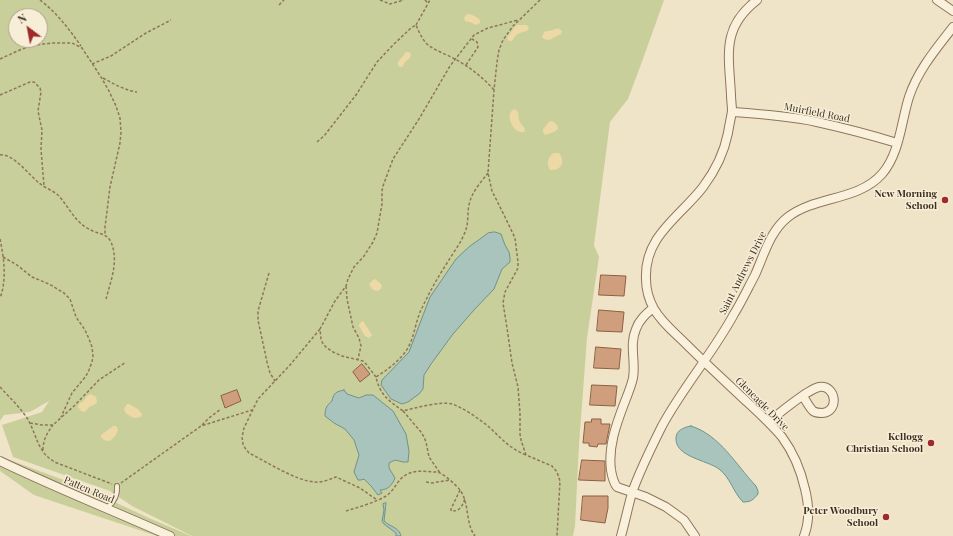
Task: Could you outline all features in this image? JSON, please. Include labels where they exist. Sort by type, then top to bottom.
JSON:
[{"type":"street","points":[[695,536],[684,520],[666,507],[617,487],[614,484],[611,473],[611,457],[617,422],[633,377],[634,334],[639,322],[653,308],[649,299],[646,278],[648,258],[651,248],[663,230],[695,197],[710,178],[720,158],[732,112],[729,42],[732,31],[741,14],[757,0]]},
{"type":"street","points":[[937,0],[953,11]]},
{"type":"street","name":"Saint Andrews Drive","points":[[621,536],[632,492],[645,460],[662,426],[734,315],[778,227],[788,217],[798,211],[855,192],[875,181],[883,173],[894,154],[909,96],[915,82],[923,67],[953,27]]},
{"type":"street","name":"Muirfield Road","points":[[732,112],[778,116],[817,122],[897,143]]},
{"type":"street","name":"Gleneagle Drive","points":[[653,308],[666,325],[769,422],[790,450],[801,475],[807,496],[808,521],[804,536]]},
{"type":"street","points":[[769,422],[784,409],[803,396]]},
{"type":"street","name":"Patten Road","points":[[0,461],[35,478],[170,536]]},
{"type":"lane","points":[[107,508],[113,503],[116,497],[117,486]]},
{"type":"path","points":[[40,0],[49,7],[66,26],[82,48],[101,77],[116,106],[120,118],[120,143],[110,188],[105,234]]},
{"type":"path","points":[[279,5],[284,0]]},
{"type":"path","points":[[380,0],[390,4],[404,0]]},
{"type":"path","points":[[425,0],[428,3]]},
{"type":"path","points":[[317,142],[324,136],[356,95],[377,62],[394,44],[416,25],[430,0]]},
{"type":"path","points":[[526,455],[520,434],[518,387],[512,363],[503,303],[505,292],[518,268],[516,245],[515,238],[492,191],[488,173],[494,90],[499,50],[507,33],[518,20],[540,0]]},
{"type":"path","points":[[92,64],[111,56],[151,30],[171,20]]},
{"type":"path","points":[[378,500],[360,488],[336,477],[322,482],[297,478],[249,453],[243,444],[242,437],[244,428],[252,410],[262,394],[298,356],[320,329],[335,301],[346,286],[354,267],[369,250],[377,233],[382,204],[382,186],[393,159],[455,59],[474,35],[488,28],[518,20]]},
{"type":"path","points":[[416,25],[422,38],[427,44],[466,65],[487,82],[494,90]]},
{"type":"path","points":[[466,65],[478,47],[477,42],[472,39]]},
{"type":"path","points":[[0,59],[35,45],[72,43],[82,48]]},
{"type":"path","points":[[101,77],[122,88],[137,92]]},
{"type":"path","points":[[0,95],[30,82],[34,82],[40,88],[41,92],[38,111],[42,130],[41,149],[44,186]]},
{"type":"path","points":[[0,154],[4,154],[14,160],[38,182],[58,195],[74,216],[84,226],[93,231],[105,234],[110,240],[115,262],[106,299]]},
{"type":"path","points":[[376,377],[388,370],[406,351],[412,340],[418,316],[466,230],[469,204],[472,197],[477,187],[488,173]]},
{"type":"path","points":[[0,240],[3,257],[3,286],[0,298]]},
{"type":"path","points":[[3,257],[17,265],[32,277],[49,284],[64,293],[70,299],[76,317],[85,330],[92,347],[92,362],[89,370],[72,393],[61,417]]},
{"type":"path","points":[[269,273],[258,311],[258,320],[270,373],[275,381]]},
{"type":"path","points":[[346,286],[352,327],[359,338],[361,346],[358,360]]},
{"type":"path","points":[[320,329],[323,344],[333,352],[362,361],[366,364],[376,377],[379,388],[383,394],[389,401],[403,411],[418,428],[424,437],[429,456],[440,473],[456,484],[465,498],[470,524],[475,536]]},
{"type":"path","points":[[42,452],[44,442],[52,425],[74,406],[99,380],[126,362]]},
{"type":"path","points":[[0,387],[18,406],[30,423],[42,452],[46,456],[51,460],[117,486],[201,426],[221,409]]},
{"type":"path","points":[[403,411],[434,404],[452,404],[488,426],[508,445],[526,455],[552,466],[557,472],[560,481],[557,536]]},
{"type":"path","points":[[201,426],[252,410]]},
{"type":"path","points":[[30,423],[52,425]]},
{"type":"path","points":[[346,511],[378,500],[390,494],[401,478],[410,473],[423,471],[440,473]]},
{"type":"path","points":[[426,482],[432,483],[450,480]]},
{"type":"path","points":[[460,490],[451,509],[452,511],[460,508],[465,498]]},
{"type":"green space","points":[[0,0],[664,0],[628,99],[610,122],[594,245],[599,257],[587,338],[575,526],[573,536],[192,536],[132,506],[110,491],[13,457],[2,425],[42,412],[49,401],[30,412],[4,415],[0,421]]},
{"type":"green space","points":[[7,459],[80,486],[191,536],[157,536],[34,495],[0,471],[0,461]]},
{"type":"sand","points":[[469,14],[479,19],[480,23],[476,25],[465,21],[464,18]]},
{"type":"sand","points":[[517,25],[527,25],[529,28],[527,31],[517,35],[512,41],[509,41],[507,38]]},
{"type":"sand","points":[[558,28],[562,31],[561,34],[549,40],[542,37],[544,32]]},
{"type":"sand","points":[[406,52],[411,54],[410,58],[403,66],[398,66],[398,62]]},
{"type":"sand","points":[[514,109],[518,112],[519,120],[525,129],[524,132],[516,130],[511,123],[510,115]]},
{"type":"sand","points":[[550,121],[556,124],[558,129],[545,135],[543,129]]},
{"type":"sand","points":[[554,153],[559,153],[562,163],[557,169],[550,170],[548,160]]},
{"type":"sand","points":[[375,279],[382,286],[380,290],[376,291],[372,289],[369,284]]},
{"type":"sand","points":[[363,321],[372,335],[369,338],[365,336],[359,326]]},
{"type":"sand","points":[[91,394],[96,397],[97,402],[84,412],[81,411],[78,407],[79,404]]},
{"type":"sand","points":[[127,404],[138,409],[142,414],[141,417],[134,418],[129,416],[124,409]]},
{"type":"sand","points":[[113,426],[116,426],[118,429],[114,438],[109,441],[104,440],[101,435]]},
{"type":"water","points":[[495,232],[501,234],[509,252],[510,262],[502,269],[494,289],[453,334],[431,364],[424,375],[423,389],[419,394],[408,402],[402,404],[391,399],[381,385],[382,380],[409,352],[430,297],[456,259],[470,246],[488,233]]},
{"type":"water","points":[[344,390],[347,394],[359,398],[366,395],[373,395],[393,411],[406,434],[409,451],[408,462],[395,460],[389,463],[389,468],[395,478],[389,487],[380,490],[382,493],[378,495],[364,479],[358,480],[354,472],[359,455],[354,440],[345,429],[325,416],[325,411],[335,394]]},
{"type":"water","points":[[691,426],[711,436],[734,460],[756,486],[758,494],[753,499],[748,502],[743,502],[723,472],[714,466],[686,454],[681,450],[677,444],[676,435],[681,429]]},
{"type":"water","points":[[386,503],[384,521],[396,529],[401,536],[396,536],[396,533],[382,521],[384,510],[383,504]]},
{"type":"building","points":[[601,275],[626,276],[624,296],[599,295]]},
{"type":"building","points":[[599,310],[624,312],[622,332],[597,331]]},
{"type":"building","points":[[596,347],[621,349],[619,369],[594,368]]},
{"type":"building","points":[[362,364],[370,374],[360,382],[353,372]]},
{"type":"building","points":[[592,385],[617,386],[615,406],[590,405]]},
{"type":"building","points":[[237,390],[241,401],[225,408],[221,396]]},
{"type":"building","points":[[592,419],[601,419],[601,424],[610,424],[606,444],[598,444],[597,447],[589,446],[589,443],[583,443],[585,422],[591,422]]},
{"type":"building","points":[[582,460],[605,461],[605,481],[579,480]]},
{"type":"building","points":[[583,496],[608,496],[608,508],[605,523],[581,520]]},
{"type":"place","name":"New Morning School","points":[[945,200]]},
{"type":"place","name":"Kellogg Christian School","points":[[931,443]]},
{"type":"place","name":"Peter Woodbury School","points":[[886,517]]}]
